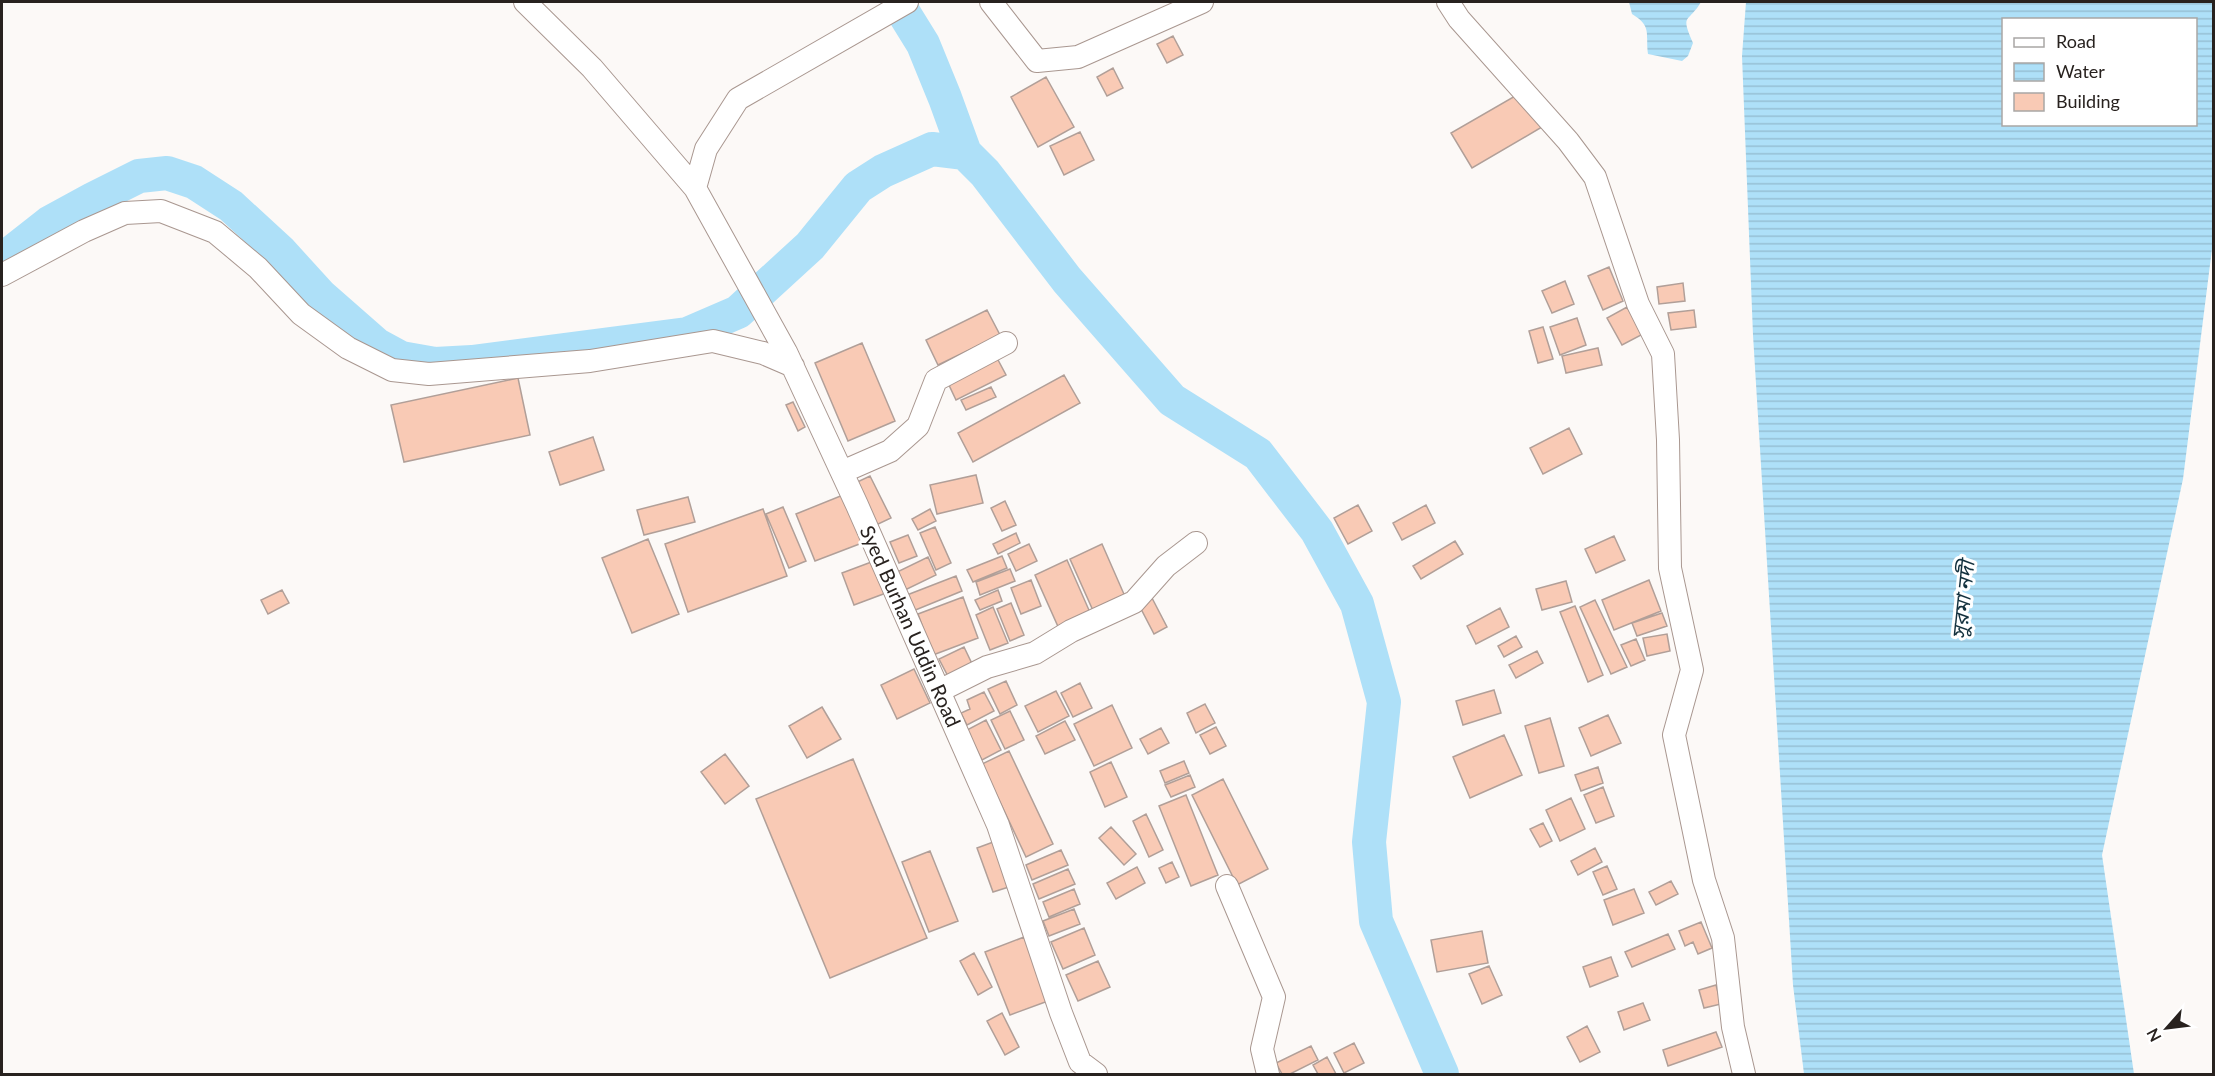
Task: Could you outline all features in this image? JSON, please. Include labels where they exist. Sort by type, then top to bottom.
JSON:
[{"type":"street","name":"Syed Burhan Uddin Road","points":[[525,2],[592,68],[695,188],[790,359],[998,825],[1061,1013],[1080,1062],[1096,1074]]},
{"type":"street","points":[[695,188],[706,149],[738,99],[849,33],[907,2]]},
{"type":"street","points":[[991,2],[1037,61],[1078,57],[1202,2]]},
{"type":"street","points":[[1448,2],[1459,19],[1568,141],[1595,177],[1638,304],[1663,354],[1668,440],[1670,568],[1692,670],[1674,735],[1704,880],[1724,938],[1733,1027],[1744,1074]]},
{"type":"street","points":[[2,275],[84,231],[125,213],[161,211],[215,232],[258,268],[301,314],[348,348],[392,370],[429,374],[590,361],[713,341],[790,359]]},
{"type":"street","points":[[842,472],[890,451],[918,426],[936,380],[1006,343]]},
{"type":"street","points":[[939,692],[987,667],[1035,653],[1071,631],[1134,602],[1166,566],[1196,543]]},
{"type":"street","points":[[1227,886],[1274,997],[1262,1049],[1268,1074]]},
{"type":"water","points":[[1629,2],[1701,2],[1686,23],[1693,43],[1688,56],[1682,61],[1648,54],[1646,27],[1632,14]]},
{"type":"water","name":"সুরমা নদী","points":[[1746,2],[2213,2],[2213,241],[2183,479],[2102,855],[2134,1074],[1804,1074],[1793,985],[1753,335],[1742,56]]},
{"type":"building","points":[[1173,36],[1183,55],[1167,63],[1157,44]]},
{"type":"building","points":[[1113,68],[1123,88],[1107,96],[1097,77]]},
{"type":"building","points":[[1046,77],[1074,127],[1038,147],[1011,97]]},
{"type":"building","points":[[1522,92],[1542,127],[1472,168],[1451,133]]},
{"type":"building","points":[[1080,132],[1094,160],[1064,175],[1050,146]]},
{"type":"building","points":[[1609,267],[1623,301],[1603,310],[1588,276]]},
{"type":"building","points":[[1565,281],[1574,304],[1552,313],[1542,291]]},
{"type":"building","points":[[1683,283],[1685,301],[1659,304],[1657,287]]},
{"type":"building","points":[[1627,307],[1643,334],[1622,345],[1607,318]]},
{"type":"building","points":[[987,310],[1000,335],[938,365],[926,340]]},
{"type":"building","points":[[1694,310],[1696,327],[1671,330],[1668,313]]},
{"type":"building","points":[[1577,318],[1586,345],[1560,355],[1550,327]]},
{"type":"building","points":[[1543,327],[1553,359],[1538,363],[1529,331]]},
{"type":"building","points":[[862,343],[895,421],[848,441],[815,363]]},
{"type":"building","points":[[1598,348],[1602,365],[1566,373],[1562,356]]},
{"type":"building","points":[[997,358],[1006,375],[956,400],[948,383]]},
{"type":"building","points":[[1064,375],[1080,403],[973,462],[958,433]]},
{"type":"building","points":[[518,378],[530,435],[404,462],[391,405]]},
{"type":"building","points":[[991,387],[996,397],[966,410],[961,400]]},
{"type":"building","points":[[793,402],[805,427],[798,431],[786,405]]},
{"type":"building","points":[[1569,428],[1582,454],[1543,474],[1530,448]]},
{"type":"building","points":[[593,437],[604,470],[560,485],[549,452]]},
{"type":"building","points":[[976,475],[983,503],[937,514],[930,485]]},
{"type":"building","points":[[870,476],[891,518],[874,526],[853,484]]},
{"type":"building","points":[[843,495],[862,543],[815,561],[796,514]]},
{"type":"building","points":[[688,497],[695,522],[644,535],[637,510]]},
{"type":"building","points":[[1005,501],[1016,525],[1002,531],[991,508]]},
{"type":"building","points":[[1358,505],[1372,531],[1348,544],[1334,518]]},
{"type":"building","points":[[1426,505],[1435,523],[1402,540],[1393,523]]},
{"type":"building","points":[[783,507],[806,561],[789,568],[766,514]]},
{"type":"building","points":[[763,509],[787,576],[688,612],[665,544]]},
{"type":"building","points":[[930,509],[936,521],[918,530],[912,519]]},
{"type":"building","points":[[935,527],[951,563],[936,570],[920,533]]},
{"type":"building","points":[[1016,533],[1020,543],[998,554],[993,544]]},
{"type":"building","points":[[908,535],[917,556],[899,563],[890,542]]},
{"type":"building","points":[[1614,536],[1625,560],[1596,573],[1585,549]]},
{"type":"building","points":[[648,539],[679,614],[632,633],[602,558]]},
{"type":"building","points":[[1455,541],[1463,554],[1421,579],[1413,566]]},
{"type":"building","points":[[1029,544],[1037,561],[1016,571],[1008,554]]},
{"type":"building","points":[[1102,544],[1127,601],[1095,615],[1070,559]]},
{"type":"building","points":[[1002,556],[1007,568],[973,582],[967,570]]},
{"type":"building","points":[[928,557],[936,575],[903,591],[895,573]]},
{"type":"building","points":[[1067,560],[1092,617],[1060,631],[1035,575]]},
{"type":"building","points":[[874,561],[886,593],[854,605],[842,573]]},
{"type":"building","points":[[1010,569],[1015,581],[980,595],[976,582]]},
{"type":"building","points":[[956,576],[962,591],[913,611],[907,595]]},
{"type":"building","points":[[1031,580],[1041,606],[1021,614],[1011,588]]},
{"type":"building","points":[[1649,580],[1661,611],[1614,630],[1602,600]]},
{"type":"building","points":[[1566,581],[1572,602],[1542,610],[1536,589]]},
{"type":"building","points":[[282,590],[289,603],[268,614],[261,600]]},
{"type":"building","points":[[998,590],[1002,601],[980,610],[975,600]]},
{"type":"building","points":[[963,597],[978,638],[933,655],[918,614]]},
{"type":"building","points":[[1152,598],[1167,627],[1154,634],[1139,605]]},
{"type":"building","points":[[1595,600],[1627,667],[1611,674],[1580,607]]},
{"type":"building","points":[[1011,603],[1024,635],[1010,641],[997,609]]},
{"type":"building","points":[[1575,606],[1603,675],[1588,682],[1560,612]]},
{"type":"building","points":[[993,607],[1008,643],[990,650],[976,615]]},
{"type":"building","points":[[1500,608],[1509,627],[1476,644],[1467,626]]},
{"type":"building","points":[[1662,613],[1667,626],[1637,636],[1632,623]]},
{"type":"building","points":[[1667,634],[1670,651],[1647,656],[1643,638]]},
{"type":"building","points":[[1516,636],[1522,647],[1504,657],[1498,646]]},
{"type":"building","points":[[1636,639],[1645,660],[1631,666],[1621,645]]},
{"type":"building","points":[[964,647],[975,670],[951,682],[939,659]]},
{"type":"building","points":[[1537,651],[1543,663],[1516,678],[1509,665]]},
{"type":"building","points":[[914,669],[930,703],[897,719],[881,685]]},
{"type":"building","points":[[1006,681],[1017,705],[1000,714],[988,689]]},
{"type":"building","points":[[1080,683],[1092,708],[1073,717],[1061,693]]},
{"type":"building","points":[[1494,690],[1501,713],[1463,725],[1456,701]]},
{"type":"building","points":[[1056,691],[1069,716],[1038,732],[1025,706]]},
{"type":"building","points":[[984,692],[994,711],[967,725],[961,713],[970,709],[967,700]]},
{"type":"building","points":[[1205,704],[1215,723],[1196,733],[1187,713]]},
{"type":"building","points":[[1112,705],[1132,748],[1094,766],[1074,724]]},
{"type":"building","points":[[822,707],[841,739],[807,758],[789,726]]},
{"type":"building","points":[[1010,711],[1024,740],[1005,749],[991,720]]},
{"type":"building","points":[[1608,715],[1621,743],[1591,756],[1579,728]]},
{"type":"building","points":[[1550,718],[1564,766],[1539,773],[1525,726]]},
{"type":"building","points":[[986,720],[1001,750],[982,760],[967,730]]},
{"type":"building","points":[[1065,721],[1075,740],[1045,754],[1036,736]]},
{"type":"building","points":[[1216,727],[1226,746],[1210,754],[1200,735]]},
{"type":"building","points":[[1161,728],[1169,743],[1148,754],[1140,739]]},
{"type":"building","points":[[1504,735],[1522,775],[1470,798],[1453,757]]},
{"type":"building","points":[[1009,751],[1053,844],[1026,857],[982,764]]},
{"type":"building","points":[[725,754],[749,786],[725,804],[701,772]]},
{"type":"building","points":[[853,759],[927,938],[830,978],[756,799]]},
{"type":"building","points":[[1184,761],[1189,773],[1165,783],[1160,771]]},
{"type":"building","points":[[1111,762],[1127,797],[1105,807],[1090,772]]},
{"type":"building","points":[[1598,767],[1603,783],[1581,791],[1575,775]]},
{"type":"building","points":[[1190,775],[1195,787],[1171,797],[1165,785]]},
{"type":"building","points":[[1223,779],[1268,869],[1237,885],[1192,795]]},
{"type":"building","points":[[1603,787],[1614,816],[1596,823],[1584,795]]},
{"type":"building","points":[[1186,795],[1218,875],[1191,886],[1159,806]]},
{"type":"building","points":[[1571,798],[1585,829],[1560,841],[1546,810]]},
{"type":"building","points":[[1146,814],[1163,850],[1149,857],[1133,821]]},
{"type":"building","points":[[1543,823],[1552,841],[1540,847],[1530,829]]},
{"type":"building","points":[[1111,827],[1136,854],[1124,865],[1099,838]]},
{"type":"building","points":[[996,841],[1012,886],[993,892],[977,848]]},
{"type":"building","points":[[1595,848],[1602,862],[1578,875],[1571,861]]},
{"type":"building","points":[[1061,850],[1068,865],[1032,880],[1026,865]]},
{"type":"building","points":[[930,851],[958,921],[929,932],[902,862]]},
{"type":"building","points":[[1172,862],[1179,877],[1166,883],[1159,868]]},
{"type":"building","points":[[1607,866],[1617,889],[1603,895],[1593,872]]},
{"type":"building","points":[[1137,867],[1145,883],[1116,899],[1107,883]]},
{"type":"building","points":[[1068,869],[1075,884],[1039,899],[1033,884]]},
{"type":"building","points":[[1671,881],[1678,894],[1656,905],[1649,892]]},
{"type":"building","points":[[1074,889],[1080,904],[1049,917],[1043,902]]},
{"type":"building","points":[[1634,889],[1644,913],[1613,925],[1604,900]]},
{"type":"building","points":[[1074,909],[1080,924],[1049,936],[1043,921]]},
{"type":"building","points":[[1701,922],[1712,948],[1698,954],[1693,942],[1685,946],[1679,931]]},
{"type":"building","points":[[1084,928],[1095,955],[1063,969],[1051,942]]},
{"type":"building","points":[[1482,931],[1488,963],[1437,972],[1431,940]]},
{"type":"building","points":[[1668,934],[1675,949],[1632,967],[1625,952]]},
{"type":"building","points":[[1024,937],[1048,1001],[1010,1015],[985,952]]},
{"type":"building","points":[[974,953],[992,987],[978,995],[960,961]]},
{"type":"building","points":[[1611,957],[1618,976],[1590,987],[1583,967]]},
{"type":"building","points":[[1098,961],[1110,987],[1078,1001],[1066,975]]},
{"type":"building","points":[[1489,966],[1502,995],[1482,1004],[1469,974]]},
{"type":"building","points":[[1716,985],[1721,1004],[1704,1008],[1699,990]]},
{"type":"building","points":[[1643,1003],[1650,1020],[1624,1030],[1618,1012]]},
{"type":"building","points":[[1002,1013],[1019,1047],[1005,1055],[987,1021]]},
{"type":"building","points":[[1587,1026],[1600,1052],[1580,1062],[1567,1037]]},
{"type":"building","points":[[1716,1032],[1722,1047],[1668,1066],[1663,1050]]},
{"type":"building","points":[[1354,1043],[1364,1063],[1344,1073],[1334,1053]]},
{"type":"building","points":[[1311,1046],[1318,1060],[1290,1074],[1282,1074],[1276,1063]]},
{"type":"building","points":[[1327,1057],[1336,1074],[1318,1074],[1313,1065]]},
{"type":"waterway","points":[[897,2],[923,44],[965,153]]},
{"type":"waterway","points":[[2,260],[49,223],[93,199],[139,176],[167,173],[194,182],[231,206],[280,251],[320,295],[377,345],[401,358],[435,364],[472,362],[687,334],[738,312],[810,246],[858,187],[883,171],[932,149],[965,153],[985,173],[1067,280],[1172,400],[1258,454],[1317,531],[1357,604],[1384,702],[1369,842],[1376,921],[1442,1074]]}]
